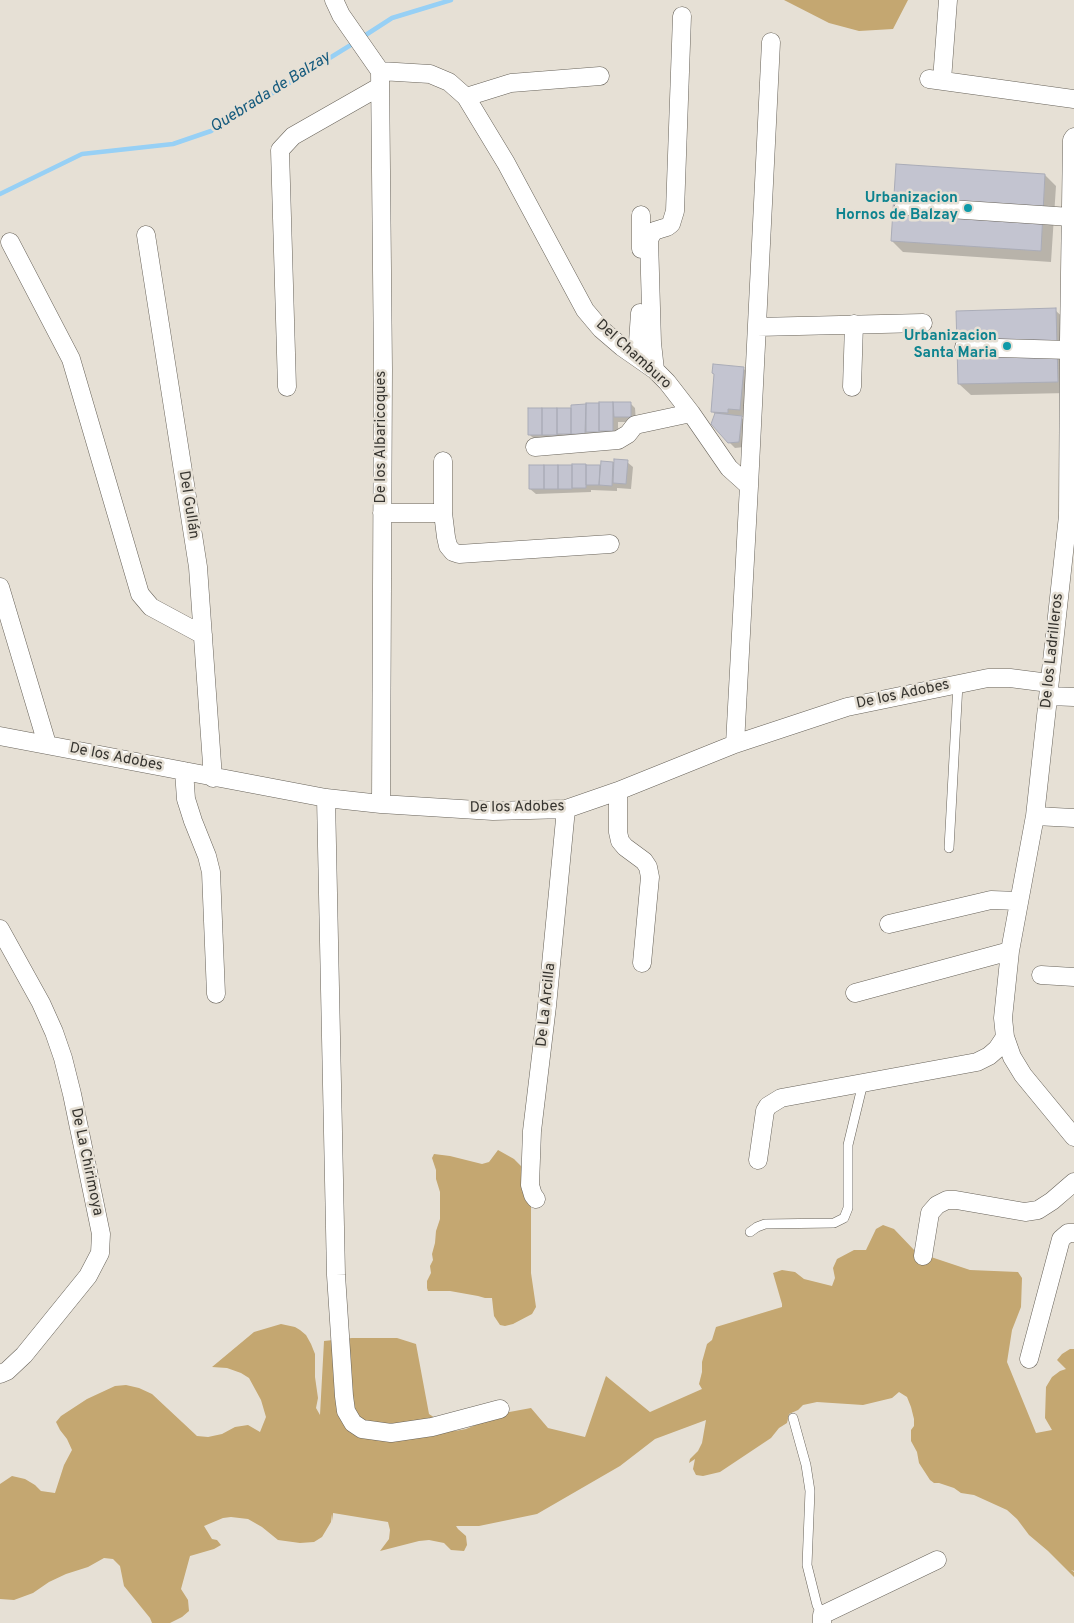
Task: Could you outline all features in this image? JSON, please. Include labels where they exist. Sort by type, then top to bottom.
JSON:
[{"type":"street","points":[[286,387],[280,150],[293,136],[379,79],[367,51],[341,15],[334,0]]},
{"type":"street","points":[[948,0],[935,80],[1074,99]]},
{"type":"street","points":[[655,370],[652,343],[649,240],[654,231],[671,224],[675,211],[682,16]]},
{"type":"street","points":[[735,744],[771,42]]},
{"type":"street","name":"Del Chamburo","points":[[379,79],[430,74],[449,82],[466,96],[506,163],[586,310],[601,329],[655,370],[691,413],[728,468],[749,486]]},
{"type":"street","points":[[466,96],[511,83],[600,76]]},
{"type":"street","name":"De los Albaricoques","points":[[379,79],[382,369],[380,804]]},
{"type":"street","name":"De los Ladrilleros","points":[[1073,138],[1071,217],[1071,521],[1035,816],[1010,951],[1003,1018],[1005,1037],[1012,1057],[1023,1075],[1074,1137]]},
{"type":"street","points":[[904,206],[1071,217]]},
{"type":"street","points":[[637,357],[640,327],[641,214]]},
{"type":"street","name":"Del Gullán","points":[[146,235],[198,567],[214,778]]},
{"type":"street","points":[[10,242],[71,359],[140,594],[151,607],[203,635]]},
{"type":"street","points":[[757,327],[923,323]]},
{"type":"street","points":[[852,387],[854,324]]},
{"type":"street","points":[[964,347],[1071,344]]},
{"type":"street","points":[[535,447],[618,440],[628,434],[635,425],[691,413]]},
{"type":"street","points":[[443,461],[443,513],[448,546],[453,552],[459,554],[610,544]]},
{"type":"street","points":[[382,513],[443,513]]},
{"type":"street","points":[[0,587],[48,744]]},
{"type":"street","name":"De los Adobes","points":[[0,736],[326,798],[380,804],[493,811],[566,809],[618,791],[735,744],[847,707],[988,678],[1010,678],[1074,697]]},
{"type":"street","points":[[184,771],[186,799],[212,872],[216,994]]},
{"type":"street","points":[[618,791],[618,832],[620,841],[644,861],[650,877],[642,963]]},
{"type":"street","points":[[326,798],[336,1275],[346,1411],[353,1423],[362,1429],[392,1433],[432,1427],[500,1409]]},
{"type":"street","name":"De La Arcilla","points":[[536,1199],[530,1185],[532,1131],[547,1006],[566,809]]},
{"type":"street","points":[[1035,816],[1074,818]]},
{"type":"street","points":[[889,924],[991,900],[1019,901]]},
{"type":"street","name":"De La Chirimoya","points":[[0,930],[41,1002],[60,1049],[72,1094],[101,1234],[100,1252],[88,1276],[24,1355],[7,1371],[0,1374]]},
{"type":"street","points":[[855,993],[1010,951]]},
{"type":"street","points":[[1041,975],[1074,977]]},
{"type":"street","points":[[758,1160],[764,1111],[773,1102],[781,1098],[977,1062],[989,1056],[997,1049],[1005,1037]]},
{"type":"street","points":[[923,1256],[930,1213],[947,1200],[1025,1212],[1038,1210],[1074,1182]]},
{"type":"street","points":[[1029,1359],[1061,1238],[1068,1233],[1074,1233]]},
{"type":"street","points":[[822,1619],[937,1560]]},
{"type":"lane","points":[[949,848],[958,684]]},
{"type":"lane","points":[[750,1232],[765,1224],[834,1223],[844,1218],[848,1208],[848,1145],[864,1083]]},
{"type":"lane","points":[[793,1418],[806,1465],[810,1491],[807,1565],[822,1619]]},
{"type":"shaded area","points":[[784,0],[908,0],[893,29],[859,31],[829,23]]},
{"type":"shaded area","points":[[498,1150],[514,1159],[526,1171],[531,1206],[531,1273],[536,1307],[532,1314],[505,1326],[500,1325],[494,1316],[492,1298],[450,1291],[428,1291],[427,1288],[427,1281],[431,1273],[430,1266],[433,1260],[432,1254],[436,1231],[440,1219],[440,1192],[432,1158],[434,1154],[482,1164],[489,1162]]},
{"type":"shaded area","points":[[883,1225],[894,1229],[916,1252],[970,1270],[1018,1272],[1022,1278],[1021,1307],[1012,1330],[1007,1362],[1036,1433],[1052,1430],[1045,1418],[1046,1387],[1052,1377],[1066,1369],[1057,1360],[1062,1354],[1070,1349],[1074,1349],[1074,1571],[1071,1570],[1074,1572],[1074,1577],[1029,1535],[1017,1519],[1007,1510],[974,1495],[961,1493],[954,1488],[934,1483],[930,1480],[919,1463],[917,1452],[911,1441],[914,1419],[911,1407],[907,1397],[899,1392],[892,1398],[863,1405],[817,1402],[803,1405],[798,1410],[789,1414],[787,1423],[779,1428],[771,1438],[720,1472],[703,1476],[696,1475],[693,1469],[695,1459],[689,1463],[702,1443],[706,1420],[655,1439],[620,1466],[537,1514],[479,1526],[456,1526],[466,1536],[467,1545],[464,1551],[451,1550],[444,1543],[429,1540],[380,1551],[389,1539],[390,1530],[388,1522],[333,1513],[333,1521],[332,1514],[331,1522],[322,1537],[314,1542],[300,1543],[278,1540],[248,1519],[223,1518],[204,1526],[212,1539],[217,1540],[221,1545],[190,1556],[181,1589],[188,1600],[189,1611],[170,1623],[152,1623],[124,1586],[120,1566],[113,1559],[104,1558],[88,1567],[49,1582],[33,1593],[14,1600],[0,1599],[0,1484],[12,1476],[25,1479],[41,1491],[55,1493],[64,1465],[72,1450],[56,1422],[61,1416],[87,1399],[115,1386],[126,1385],[152,1394],[197,1436],[208,1437],[222,1434],[235,1427],[248,1425],[260,1432],[266,1417],[261,1400],[249,1378],[227,1368],[212,1367],[254,1332],[281,1324],[300,1330],[306,1335],[311,1344],[315,1354],[315,1377],[318,1398],[316,1408],[320,1415],[324,1341],[352,1338],[397,1338],[416,1344],[429,1414],[455,1431],[466,1429],[504,1413],[531,1408],[548,1428],[585,1437],[606,1376],[650,1412],[702,1389],[699,1384],[702,1362],[707,1344],[712,1340],[716,1327],[782,1307],[773,1273],[782,1270],[795,1272],[804,1279],[832,1286],[835,1278],[833,1268],[837,1259],[854,1250],[866,1250],[876,1229]]},
{"type":"building","name":"Urbanizacion Hornos de Balzay","points":[[896,164],[1045,174],[1041,251],[891,241]]},
{"type":"building","name":"Urbanizacion Santa Maria","points":[[1056,308],[1058,382],[958,384],[956,311]]},
{"type":"building","points":[[713,364],[744,367],[740,410],[728,409],[728,413],[711,412]]},
{"type":"building","points":[[599,402],[613,402],[613,431],[599,431]]},
{"type":"building","points":[[613,402],[631,402],[631,417],[614,417]]},
{"type":"building","points":[[586,403],[599,403],[599,432],[586,432]]},
{"type":"building","points":[[586,404],[585,434],[571,434],[571,405]]},
{"type":"building","points":[[528,408],[542,408],[542,435],[528,435]]},
{"type":"building","points":[[542,408],[557,408],[557,435],[542,435]]},
{"type":"building","points":[[557,408],[571,408],[571,434],[557,434]]},
{"type":"building","points":[[715,413],[742,416],[739,442],[728,443],[711,424]]},
{"type":"building","points":[[614,459],[628,460],[626,484],[613,483]]},
{"type":"building","points":[[601,461],[613,462],[612,486],[599,485]]},
{"type":"building","points":[[572,464],[586,464],[586,488],[572,488]]},
{"type":"building","points":[[529,465],[544,465],[544,489],[529,489]]},
{"type":"building","points":[[544,465],[558,465],[558,489],[544,489]]},
{"type":"building","points":[[558,465],[572,465],[572,489],[558,489]]},
{"type":"building","points":[[586,465],[600,465],[599,485],[586,485]]},
{"type":"waterway","name":"Quebrada de Balzay","points":[[361,38],[392,18],[451,0]]},
{"type":"waterway","name":"Quebrada de Balzay","points":[[0,194],[82,154],[173,144],[211,131],[354,43]]},
{"type":"place","name":"Urbanizacion Hornos de Balzay","points":[[968,208]]},
{"type":"place","name":"Urbanizacion Santa Maria","points":[[1007,346]]}]
